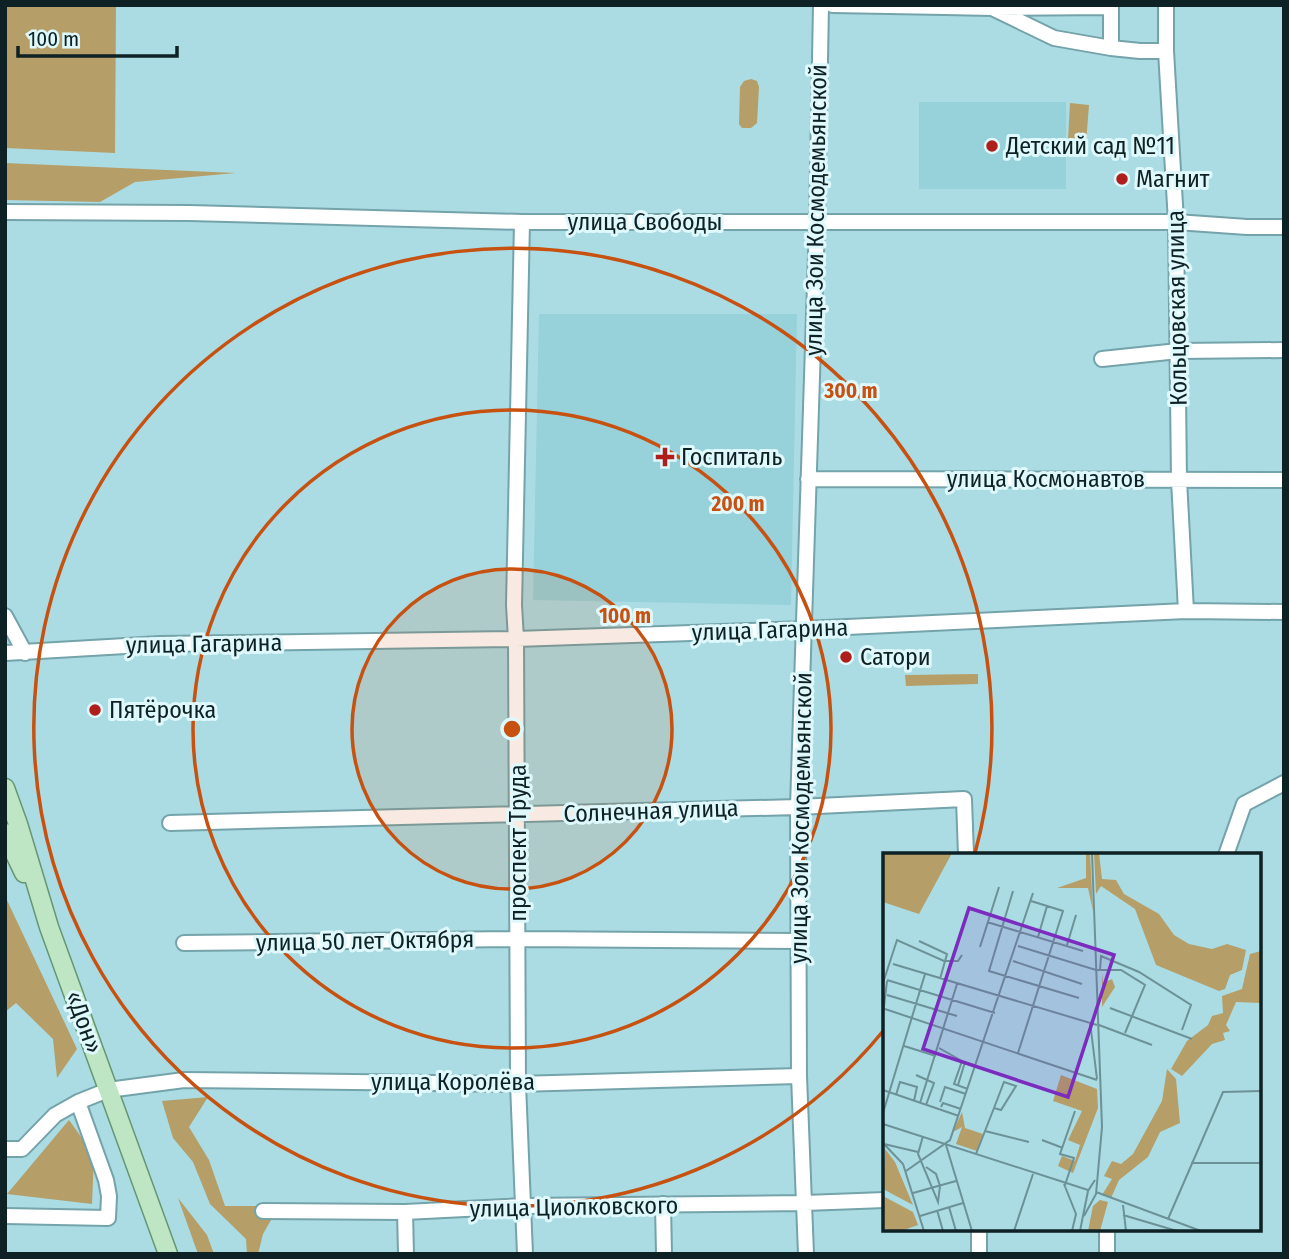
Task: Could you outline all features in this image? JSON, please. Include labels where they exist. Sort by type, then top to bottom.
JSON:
[{"type":"main road","name":"«Дон»","points":[[5,789],[49,927],[168,1254]]},
{"type":"main road","points":[[5,833],[49,927]]},
{"type":"street","name":"улица Зои Космодемьянской","points":[[806,1254],[799,1076],[798,807],[817,223],[821,5]]},
{"type":"street","points":[[832,5],[1111,7],[1111,48]]},
{"type":"street","name":"Кольцовская улица","points":[[1166,5],[1166,51],[1176,222],[1179,480],[1186,611]]},
{"type":"street","points":[[992,8],[1054,38],[1111,48],[1166,51]]},
{"type":"street","name":"улица Свободы","points":[[5,212],[189,213],[522,222],[1176,222],[1284,227]]},
{"type":"street","name":"проспект Труда","points":[[522,222],[514,605],[518,814],[518,1084],[525,1254]]},
{"type":"street","points":[[1102,359],[1178,351],[1284,350]]},
{"type":"street","name":"улица Космонавтов","points":[[808,479],[1284,480]]},
{"type":"street","name":"улица Гагарина","points":[[5,653],[160,644],[516,639],[804,629],[1186,611],[1284,612]]},
{"type":"street","points":[[5,616],[25,653]]},
{"type":"street","points":[[1227,853],[1244,804],[1284,783]]},
{"type":"street","name":"Солнечная улица","points":[[170,822],[798,807],[964,799],[966,853]]},
{"type":"street","name":"улица 50 лет Октября","points":[[184,943],[519,939],[799,941]]},
{"type":"street","name":"улица Королёва","points":[[5,1149],[22,1149],[55,1115],[108,1090],[184,1080],[518,1084],[799,1076]]},
{"type":"street","points":[[5,1216],[108,1218],[109,1196],[106,1180],[78,1102]]},
{"type":"street","name":"улица Циолковского","points":[[263,1211],[405,1212],[524,1206],[883,1200]]},
{"type":"street","points":[[663,1204],[664,1254]]},
{"type":"street","points":[[405,1212],[406,1254]]},
{"type":"street","points":[[979,1231],[979,1254]]},
{"type":"street","points":[[1107,1231],[1107,1254]]},
{"type":"shaded area","points":[[5,5],[116,5],[115,153],[5,148]]},
{"type":"shaded area","points":[[744,81],[757,81],[759,87],[757,123],[751,128],[742,128],[739,124],[740,87]]},
{"type":"shaded area","name":"Детский сад №11","points":[[919,102],[1066,102],[1066,189],[919,189]]},
{"type":"shaded area","points":[[1070,103],[1089,105],[1086,143],[1068,140]]},
{"type":"shaded area","points":[[5,163],[236,173],[135,182],[100,202],[5,200]]},
{"type":"shaded area","name":"Госпиталь","points":[[539,314],[797,314],[791,605],[533,600]]},
{"type":"shaded area","points":[[978,674],[978,684],[906,686],[905,675]]},
{"type":"shaded area","points":[[5,896],[77,1049],[57,1078],[53,1039],[16,1003],[5,1012]]},
{"type":"shaded area","points":[[208,1097],[189,1127],[209,1160],[225,1206],[279,1206],[263,1234],[258,1254],[247,1254],[246,1239],[210,1204],[193,1162],[173,1138],[162,1101]]},
{"type":"shaded area","points":[[69,1120],[94,1155],[92,1204],[7,1194]]},
{"type":"shaded area","points":[[178,1198],[207,1235],[214,1254],[198,1254]]},
{"type":"place","name":"Детский сад №11","points":[[992,146]]},
{"type":"place","name":"Магнит","points":[[1122,179]]},
{"type":"place","name":"Госпиталь","points":[[665,457]]},
{"type":"place","name":"Сатори","points":[[846,657]]},
{"type":"place","name":"Пятёрочка","points":[[95,710]]}]
